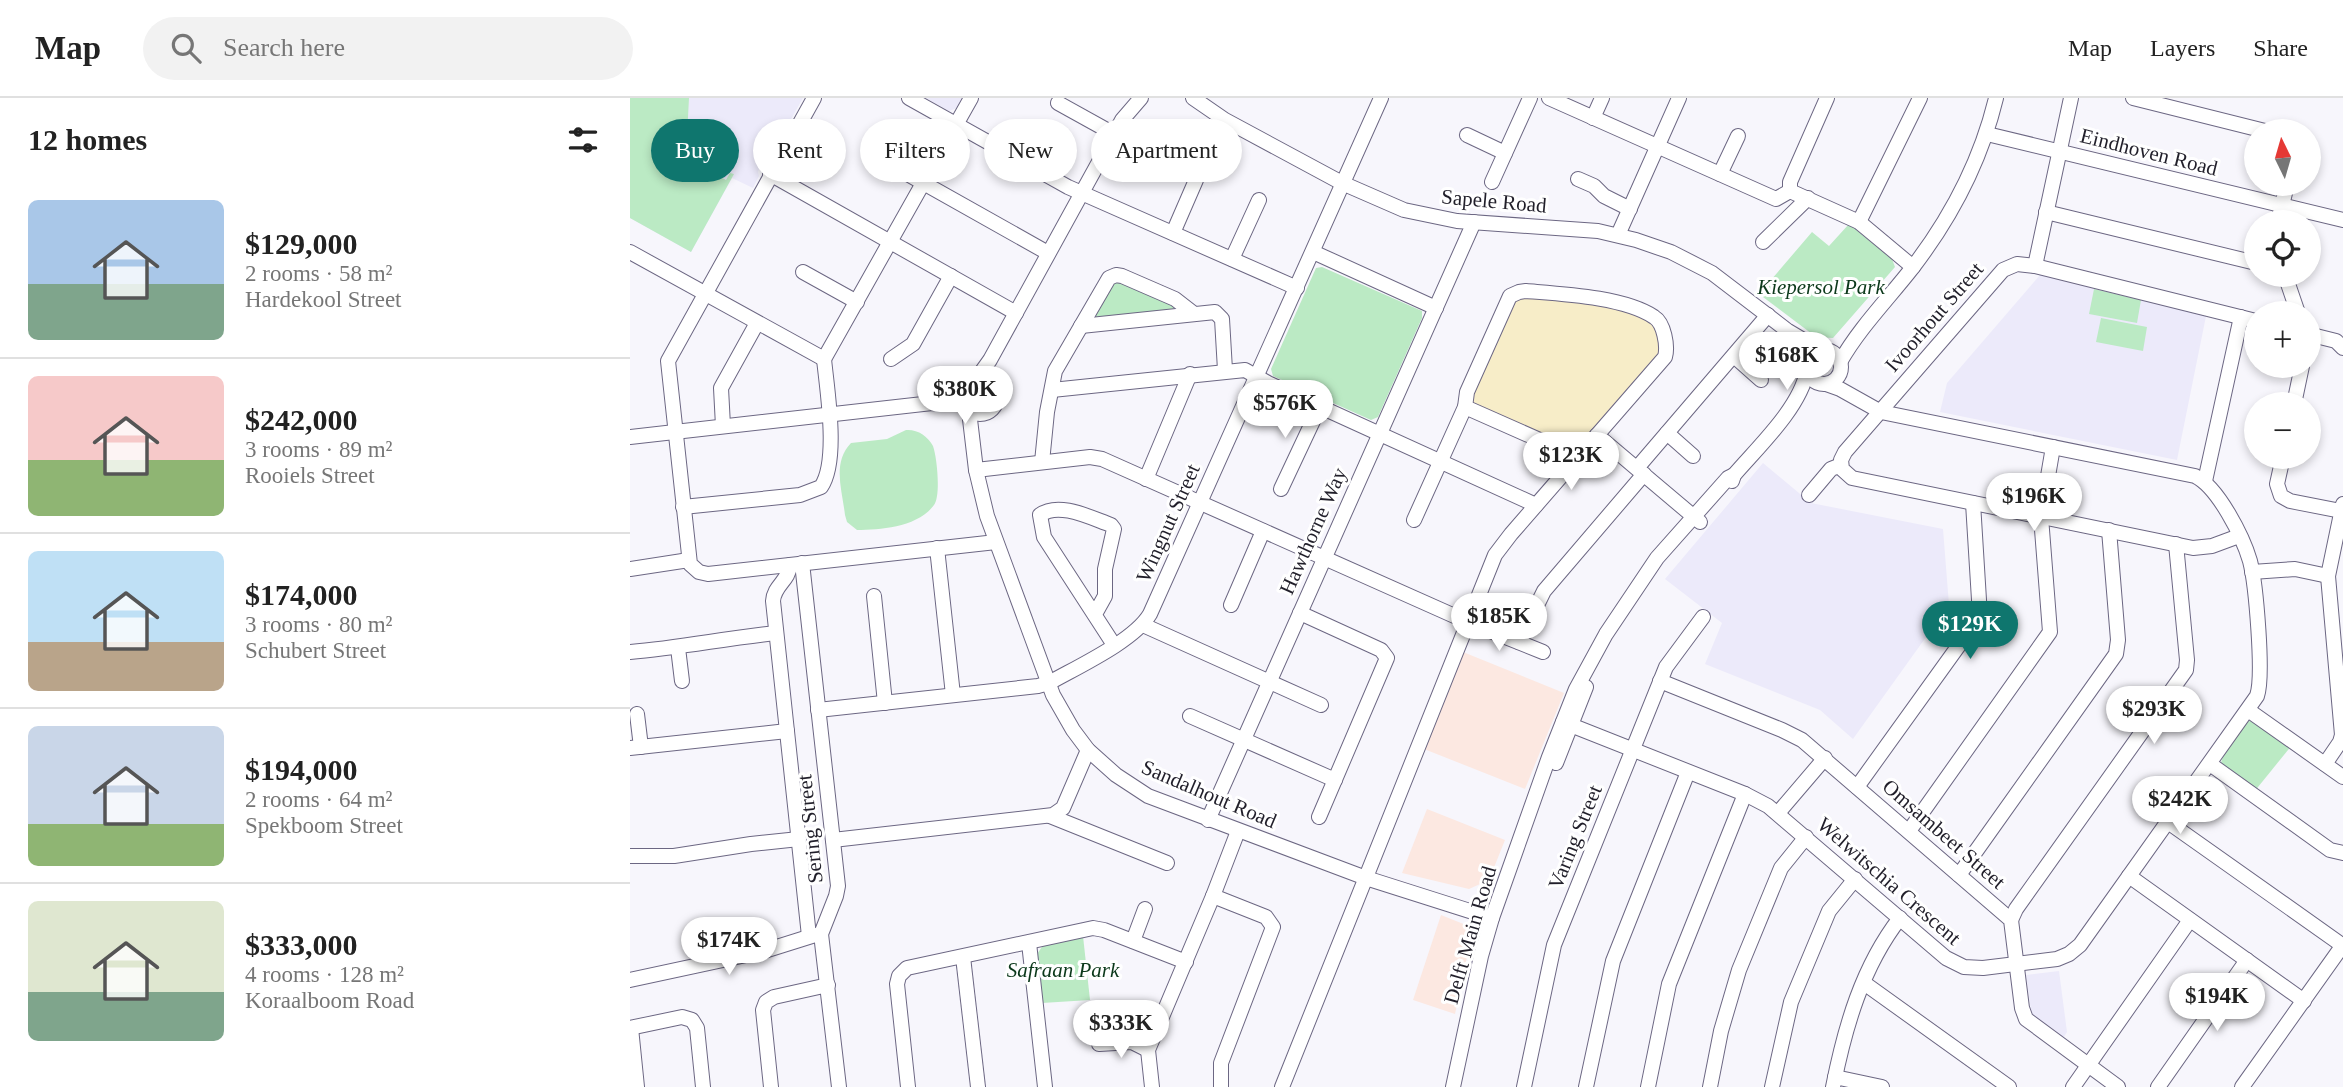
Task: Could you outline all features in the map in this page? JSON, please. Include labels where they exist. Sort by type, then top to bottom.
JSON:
[{"type":"street","points":[[802,119],[814,98]]},
{"type":"street","points":[[909,98],[946,119]]},
{"type":"street","points":[[959,119],[971,98]]},
{"type":"street","points":[[1122,119],[1127,98]]},
{"type":"street","points":[[1123,119],[1141,98]]},
{"type":"street","name":"Wingnut Street","points":[[1049,683],[1114,645],[1143,625],[1150,614],[1381,98]]},
{"type":"street","points":[[1492,182],[1530,98]]},
{"type":"street","points":[[1549,98],[1776,199],[1787,218]]},
{"type":"street","points":[[1594,118],[1602,98]]},
{"type":"street","points":[[1618,235],[1679,98]]},
{"type":"street","points":[[1790,191],[1790,182],[1827,98]]},
{"type":"street","points":[[1859,222],[1920,98]]},
{"type":"street","points":[[1824,384],[1835,381],[1841,365],[1875,312],[1913,267],[1966,184],[1987,134],[1996,98]]},
{"type":"street","points":[[2035,266],[2071,98]]},
{"type":"street","points":[[2133,98],[2244,126]]},
{"type":"street","name":"Sapele Road","points":[[1192,99],[1225,120],[1342,183],[1404,210],[1439,219],[1579,229],[1618,235],[1653,246],[1694,263],[1729,285],[1788,331],[1822,350]]},
{"type":"street","points":[[1058,103],[1091,121]]},
{"type":"street","points":[[970,133],[1068,187],[1297,288]]},
{"type":"street","name":"Eindhoven Road","points":[[1987,134],[2343,220]]},
{"type":"street","points":[[1466,135],[1505,153]]},
{"type":"street","points":[[1720,174],[1738,136]]},
{"type":"street","points":[[975,453],[967,407],[970,385],[990,360],[1091,176]]},
{"type":"street","points":[[1577,179],[1594,186],[1604,196],[1630,209]]},
{"type":"street","points":[[766,182],[668,361],[689,560],[695,570],[703,573],[996,542]]},
{"type":"street","points":[[784,182],[1016,313]]},
{"type":"street","points":[[920,182],[1048,253]]},
{"type":"street","points":[[1172,233],[1194,182]]},
{"type":"street","points":[[683,507],[800,495],[818,489],[825,482],[830,414],[824,359],[923,184]]},
{"type":"street","points":[[1790,191],[1859,222],[1913,267]]},
{"type":"street","points":[[1776,199],[1790,191]]},
{"type":"street","points":[[2281,210],[2283,196]]},
{"type":"street","points":[[1763,242],[1808,198]]},
{"type":"street","points":[[1233,259],[1259,200]]},
{"type":"street","points":[[2046,212],[2244,260]]},
{"type":"street","name":"Hawthorne Way","points":[[1208,820],[1474,222]]},
{"type":"street","points":[[630,252],[824,359]]},
{"type":"street","points":[[1313,252],[1436,308]]},
{"type":"street","name":"Ivoorhout Street","points":[[1809,495],[1831,469],[1842,467],[1843,456],[2003,270],[2017,264],[2035,266],[2244,318]]},
{"type":"street","points":[[803,272],[857,302]]},
{"type":"street","points":[[1042,462],[1055,371],[1106,282],[1116,275],[1175,299],[1193,313]]},
{"type":"street","points":[[891,359],[908,349],[951,276]]},
{"type":"street","points":[[1282,1087],[1495,555],[1662,359],[1667,349],[1656,318],[1618,303],[1527,291],[1510,296],[1466,391],[1465,407],[1414,520]]},
{"type":"street","points":[[1081,326],[1212,311],[1221,316],[1225,370]]},
{"type":"street","points":[[1875,312],[1844,340],[1811,355],[1807,368],[1812,380],[1835,386],[1881,412],[2190,475],[2205,481],[2244,337]]},
{"type":"street","points":[[1520,642],[1544,590],[1640,471],[1667,433],[1769,315]]},
{"type":"street","points":[[723,426],[721,388],[757,323]]},
{"type":"street","name":"Sapele Road","points":[[1788,331],[1802,350],[1807,368]]},
{"type":"street","points":[[2321,337],[2336,341],[2343,348]]},
{"type":"street","points":[[1822,350],[1835,353],[1850,385],[1865,402]]},
{"type":"street","points":[[1734,356],[1761,380]]},
{"type":"street","points":[[975,453],[989,411],[996,400],[990,360]]},
{"type":"street","name":"Delft Main Road","points":[[1776,427],[1801,390],[1807,368]]},
{"type":"street","points":[[1052,390],[1245,370],[1536,505]]},
{"type":"street","points":[[1146,479],[1189,374]]},
{"type":"street","points":[[932,403],[970,385],[988,382],[993,386]]},
{"type":"street","name":"Delft Main Road","points":[[1453,1087],[1481,956],[1492,918],[1536,797],[1568,724],[1585,669],[1657,558],[1697,519],[1728,478],[1734,475],[1776,427],[1824,384]]},
{"type":"street","points":[[630,437],[932,403],[967,407],[976,414],[989,411]]},
{"type":"street","points":[[1281,489],[1320,406]]},
{"type":"street","points":[[1465,407],[1578,457]]},
{"type":"street","points":[[1667,433],[1693,456]]},
{"type":"street","points":[[1597,435],[1697,519]]},
{"type":"street","points":[[1909,831],[2050,632],[2041,517],[2053,447]]},
{"type":"street","name":"Sandalhout Road","points":[[975,453],[984,504],[996,542],[1049,683],[1062,712],[1088,750],[1116,775],[1148,796],[1366,878],[1492,918]]},
{"type":"street","points":[[976,470],[1098,458],[1468,622],[1543,652]]},
{"type":"street","points":[[1842,467],[1852,478],[2176,544],[2202,548],[2239,536]]},
{"type":"street","points":[[2280,469],[2277,484],[2281,496],[2290,501],[2342,508],[2328,576],[2342,735],[2325,764]]},
{"type":"street","name":"Welwitschia Crescent","points":[[1568,724],[1745,794],[1778,813],[1957,965],[1976,969],[2057,959],[2075,950],[2257,696],[2261,677],[2252,572],[2239,536],[2216,493],[2205,481]]},
{"type":"street","points":[[1857,787],[1980,616],[1973,503]]},
{"type":"street","points":[[1095,614],[1105,596],[1105,569],[1114,529],[1073,512],[1043,512],[1040,521],[1044,537],[1114,645]]},
{"type":"street","points":[[1959,875],[2116,654],[2118,640],[2109,530]]},
{"type":"street","points":[[1231,605],[1263,531]]},
{"type":"street","points":[[2011,920],[2016,909],[2184,674],[2188,660],[2176,544]]},
{"type":"street","points":[[937,548],[953,695]]},
{"type":"street","points":[[630,569],[689,560]]},
{"type":"street","points":[[630,980],[764,951],[815,935],[799,839],[773,597],[778,586],[796,564]]},
{"type":"street","name":"Sering Street","points":[[796,564],[818,710],[837,891],[815,935],[828,985],[839,1087]]},
{"type":"street","points":[[2252,572],[2295,569],[2328,576]]},
{"type":"street","points":[[874,596],[885,703]]},
{"type":"street","points":[[1300,613],[1381,650],[1387,658],[1319,817]]},
{"type":"street","name":"Varing Street","points":[[1524,1087],[1554,945],[1660,681],[1671,659],[1703,617]]},
{"type":"street","points":[[1143,625],[1321,705]]},
{"type":"street","points":[[630,652],[678,648],[728,638],[776,633]]},
{"type":"street","points":[[678,648],[682,681]]},
{"type":"street","name":"Omsambeet Street","points":[[1660,681],[1802,740],[2011,920],[2025,1019],[2118,1087]]},
{"type":"street","points":[[818,710],[1049,683]]},
{"type":"street","points":[[2248,710],[2343,777]]},
{"type":"street","points":[[637,714],[635,747],[787,732]]},
{"type":"street","points":[[1190,716],[1335,780]]},
{"type":"street","points":[[832,840],[1050,816],[1063,808],[1088,750]]},
{"type":"street","points":[[1778,813],[1825,758]]},
{"type":"street","points":[[2210,764],[2330,850],[2343,853]]},
{"type":"street","points":[[1586,1087],[1613,961],[1688,772]]},
{"type":"street","points":[[1648,1087],[1673,973],[1745,794]]},
{"type":"street","points":[[1050,816],[1167,863]]},
{"type":"street","points":[[2168,822],[2343,945],[2242,1087]]},
{"type":"street","points":[[1152,1087],[1149,1050],[1238,831]]},
{"type":"street","points":[[1710,1087],[1721,1031],[1740,970],[1781,867],[1806,837]]},
{"type":"street","points":[[630,856],[674,856],[799,839]]},
{"type":"street","points":[[2129,876],[2304,1000]]},
{"type":"street","points":[[1772,1087],[1787,1012],[1829,911],[1855,879]]},
{"type":"street","points":[[1213,897],[1266,917],[1273,927],[1221,1063],[1221,1087]]},
{"type":"street","points":[[1133,941],[1145,909]]},
{"type":"street","points":[[1882,1087],[1834,1082],[1846,1027],[1880,946],[1900,918]]},
{"type":"street","points":[[2073,1087],[2190,920]]},
{"type":"street","points":[[908,1087],[897,984],[899,976],[910,967],[1093,928],[1186,962]]},
{"type":"street","points":[[1029,943],[1045,1087]]},
{"type":"street","points":[[964,957],[978,1087]]},
{"type":"street","points":[[2158,1087],[2246,960]]},
{"type":"street","points":[[1864,983],[2009,1087]]},
{"type":"street","points":[[771,1087],[763,1010],[766,1002],[774,997],[828,985]]},
{"type":"street","points":[[637,1087],[631,1028],[682,1017],[692,1020],[697,1028],[703,1087]]},
{"type":"street","points":[[1099,1044],[1132,1042],[1149,1050]]},
{"type":"shaded area","points":[[630,98],[803,98],[791,119],[753,119],[753,182],[756,182],[753,188],[739,181],[739,119],[651,119],[651,182],[730,182],[691,252],[630,218]]},
{"type":"shaded area","points":[[926,98],[963,98],[957,108],[949,111]]},
{"type":"shaded area","points":[[2040,275],[2206,316],[2177,460],[1940,412],[1947,383]]},
{"type":"shaded area","points":[[1763,463],[1811,503],[1943,529],[1949,605],[1853,739],[1820,710],[1705,664],[1722,623],[1665,579]]},
{"type":"shaded area","points":[[1463,652],[1564,693],[1525,789],[1424,749]]},
{"type":"shaded area","points":[[1427,809],[1505,840],[1489,880],[1469,889],[1402,873]]},
{"type":"shaded area","points":[[1441,915],[1466,925],[1472,933],[1455,1014],[1413,1000]]},
{"type":"shaded area","points":[[2059,971],[2067,1032],[2062,1040],[2032,1018],[2026,975]]},
{"type":"green space","points":[[630,98],[689,98],[688,119],[651,119],[651,182],[730,182],[691,252],[630,218]]},
{"type":"green space","name":"Kiepersol Park","points":[[1849,224],[1892,259],[1895,267],[1833,338],[1816,337],[1759,294],[1812,232],[1829,246]]},
{"type":"green space","points":[[1322,267],[1422,311],[1422,318],[1378,417],[1371,420],[1273,376],[1271,369],[1316,268]]},
{"type":"green space","points":[[1112,280],[1172,301],[1174,310],[1094,320],[1092,312]]},
{"type":"green space","points":[[2094,289],[2141,300],[2137,323],[2089,314]]},
{"type":"green space","points":[[2101,318],[2147,327],[2143,351],[2096,342]]},
{"type":"green space","points":[[906,430],[922,434],[933,446],[938,485],[934,505],[909,523],[888,528],[857,530],[847,522],[845,515],[840,468],[845,451],[851,443],[887,439]]},
{"type":"green space","points":[[2251,720],[2292,745],[2254,792],[2221,763],[2233,739]]},
{"type":"green space","name":"Safraan Park","points":[[1083,936],[1090,1000],[1042,1003],[1037,954],[1044,944]]},
{"type":"sand","points":[[1516,296],[1617,306],[1652,320],[1663,351],[1577,450],[1473,406],[1469,394]]}]
